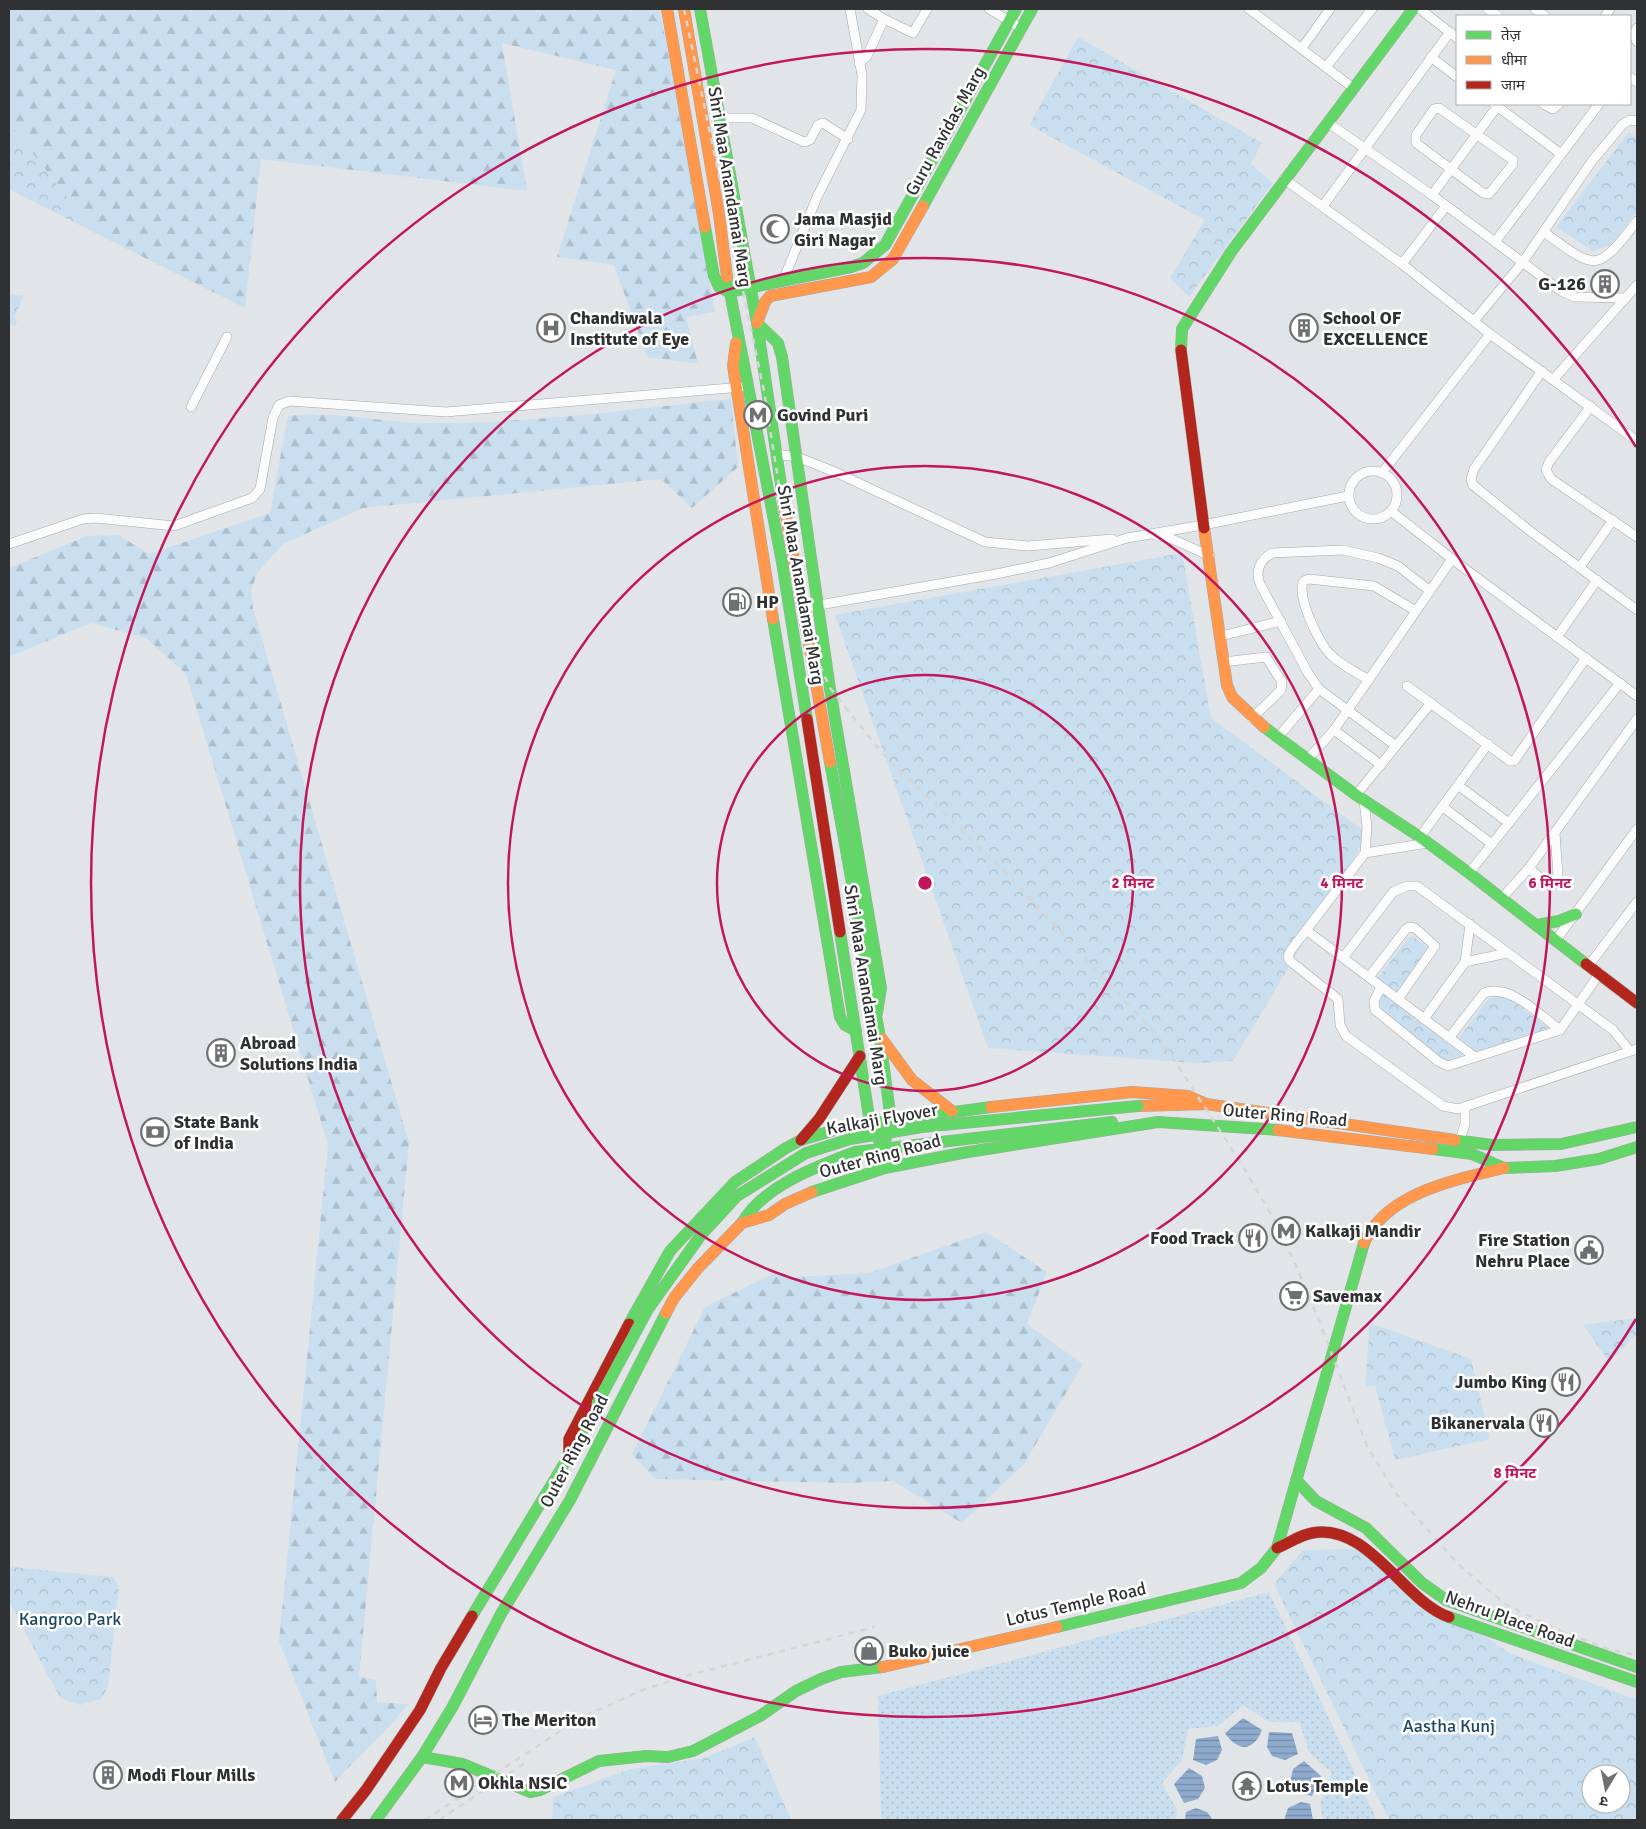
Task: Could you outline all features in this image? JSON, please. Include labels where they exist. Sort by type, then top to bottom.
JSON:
[{"type":"main road","points":[[667,9],[714,276],[719,287],[729,292]]},
{"type":"main road","name":"Shri Maa Anandamai Marg","points":[[684,9],[719,214],[729,292],[750,387],[764,475],[782,562],[870,1123],[883,1148]]},
{"type":"main road","name":"Shri Maa Anandamai Marg","points":[[700,9],[757,323],[775,454],[879,1032],[891,1120],[883,1148]]},
{"type":"main road","name":"Guru Ravidas Marg","points":[[729,292],[851,268],[863,263],[885,245],[1016,9]]},
{"type":"main road","name":"Guru Ravidas Marg","points":[[757,323],[765,302],[770,296],[859,281],[882,270],[893,259],[1032,9]]},
{"type":"main road","points":[[1413,9],[1352,87],[1231,252],[1182,329],[1180,359],[1229,692],[1240,707],[1252,718],[1279,736],[1307,760],[1469,873],[1637,1003]]},
{"type":"main road","points":[[757,323],[771,335],[781,350],[830,689],[882,988],[876,1018]]},
{"type":"main road","points":[[737,335],[734,366],[737,388],[840,1017],[845,1025],[856,1030]]},
{"type":"main road","points":[[1536,925],[1559,921],[1576,914]]},
{"type":"main road","points":[[879,1032],[903,1073],[923,1092],[952,1111]]},
{"type":"main road","points":[[801,1140],[819,1119],[860,1056]]},
{"type":"main road","points":[[569,1456],[568,1439],[606,1364],[670,1251],[735,1182],[786,1148],[801,1140],[846,1127],[952,1111],[1007,1105],[1132,1092],[1188,1096],[1206,1104]]},
{"type":"main road","name":"Kalkaji Flyover","points":[[569,1456],[648,1309],[700,1235],[737,1196],[806,1153],[850,1139],[922,1127],[1138,1106],[1206,1104]]},
{"type":"main road","name":"Outer Ring Road","points":[[1206,1104],[1492,1145],[1561,1144],[1637,1127]]},
{"type":"main road","points":[[1002,1135],[995,1126],[995,1116],[1000,1108],[1007,1105]]},
{"type":"main road","points":[[742,1223],[750,1209],[762,1197],[801,1175],[856,1152],[1130,1120],[1158,1122]]},
{"type":"main road","name":"Outer Ring Road","points":[[376,1820],[422,1757],[454,1706],[502,1612],[570,1500],[674,1298],[698,1268],[742,1223],[769,1214],[785,1204],[826,1186],[885,1168],[955,1154],[1158,1122],[1292,1131],[1472,1154],[1504,1168],[1555,1166],[1599,1159],[1637,1147]]},
{"type":"main road","points":[[786,1148],[798,1150],[804,1155],[806,1167],[801,1175]]},
{"type":"main road","name":"Lotus Temple Road","points":[[422,1757],[450,1759],[472,1766],[522,1790],[530,1792],[540,1790],[599,1760],[646,1756],[668,1757],[693,1751],[760,1716],[796,1691],[840,1672],[887,1667],[1241,1583],[1256,1573],[1271,1558],[1277,1548],[1343,1321],[1351,1283],[1370,1231],[1383,1214],[1403,1200],[1465,1178],[1504,1168]]},
{"type":"main road","name":"Outer Ring Road","points":[[342,1820],[366,1790],[420,1710],[441,1668],[569,1456]]},
{"type":"main road","name":"Nehru Place Road","points":[[1296,1480],[1316,1501],[1366,1528],[1422,1583],[1446,1600],[1637,1667]]},
{"type":"main road","name":"Nehru Place Road","points":[[1277,1548],[1318,1532],[1349,1540],[1378,1558],[1425,1604],[1437,1613],[1637,1682]]},
{"type":"street","points":[[783,281],[817,196],[848,139],[862,105],[863,89],[850,9]]},
{"type":"street","points":[[868,9],[913,32],[927,9]]},
{"type":"street","points":[[989,9],[1021,28]]},
{"type":"street","points":[[1249,9],[1352,87]]},
{"type":"street","points":[[1302,48],[1330,9]]},
{"type":"street","points":[[1326,67],[1372,9]]},
{"type":"street","points":[[1323,206],[1431,57],[1454,35],[1420,9]]},
{"type":"street","points":[[859,63],[867,56],[884,18]]},
{"type":"street","points":[[1637,28],[1634,34],[1637,42]]},
{"type":"street","points":[[1431,57],[1456,76]]},
{"type":"street","points":[[1432,195],[1452,170],[1497,105],[1561,154]]},
{"type":"street","points":[[1545,105],[1553,109],[1558,105]]},
{"type":"street","points":[[1495,242],[1598,105]]},
{"type":"street","points":[[1436,108],[1441,109],[1477,133],[1511,158],[1513,164],[1489,194],[1483,193],[1415,141],[1416,135],[1436,108]]},
{"type":"street","points":[[721,118],[752,118],[804,142],[810,140],[818,125],[823,123],[848,139]]},
{"type":"street","points":[[1474,321],[1522,263],[1592,160],[1623,124],[1630,120],[1637,121]]},
{"type":"street","points":[[1327,122],[1432,195],[1568,295],[1585,298],[1626,298]]},
{"type":"street","points":[[1284,179],[1402,264],[1490,334],[1637,441]]},
{"type":"street","points":[[1402,264],[1446,206]]},
{"type":"street","points":[[1544,232],[1580,258],[1596,261],[1613,253],[1637,221]]},
{"type":"street","points":[[1553,380],[1637,285]]},
{"type":"street","points":[[1382,473],[1490,334]]},
{"type":"street","points":[[191,407],[227,337]]},
{"type":"street","points":[[1542,371],[1474,468],[1471,479],[1477,489],[1637,610]]},
{"type":"street","points":[[9,544],[73,521],[96,518],[174,526],[252,498],[260,490],[273,418],[280,405],[289,401],[446,412],[750,387]]},
{"type":"street","points":[[1591,406],[1549,462],[1546,470],[1551,479],[1637,537]]},
{"type":"street","points":[[775,454],[797,457],[985,542],[1028,546],[1127,538],[1348,496]]},
{"type":"street","points":[[1369,471],[1382,473],[1388,477],[1396,489],[1396,503],[1391,511],[1380,518],[1366,518],[1353,510],[1348,496],[1352,482],[1356,477],[1369,471]]},
{"type":"street","points":[[1391,511],[1452,559],[1637,696]]},
{"type":"street","points":[[1580,567],[1613,520]]},
{"type":"street","points":[[1150,534],[1172,539],[1210,556]]},
{"type":"street","points":[[802,608],[1049,563],[1127,538]]},
{"type":"street","points":[[1396,746],[1319,689],[1308,673],[1258,577],[1258,571],[1262,562],[1272,553],[1343,550],[1378,558],[1398,566],[1430,591]]},
{"type":"street","points":[[1307,760],[1334,730],[1452,559]]},
{"type":"street","points":[[1369,680],[1330,655],[1319,642],[1301,592],[1302,584],[1309,579],[1374,586],[1416,611]]},
{"type":"street","points":[[1557,637],[1597,580]]},
{"type":"street","points":[[1221,636],[1281,621]]},
{"type":"street","points":[[1224,662],[1266,658],[1282,682],[1281,690],[1252,718]]},
{"type":"street","points":[[1406,686],[1510,761],[1517,760],[1586,658]]},
{"type":"street","points":[[1469,873],[1620,682]]},
{"type":"street","points":[[1279,736],[1319,689]]},
{"type":"street","points":[[1343,958],[1393,892],[1407,886],[1421,888],[1618,1034],[1634,1050],[1465,1107],[1458,1109],[1443,1106],[1346,1036],[1340,1025],[1338,999],[1289,959],[1291,950],[1365,854],[1368,827],[1360,798],[1381,764],[1431,703]]},
{"type":"street","points":[[1502,898],[1529,868],[1637,719]]},
{"type":"street","points":[[1334,730],[1381,764]]},
{"type":"street","points":[[1365,854],[1424,840],[1443,807],[1488,744]]},
{"type":"street","points":[[1459,786],[1509,822]]},
{"type":"street","points":[[1443,807],[1492,844]]},
{"type":"street","points":[[1556,940],[1637,829]]},
{"type":"street","points":[[1529,868],[1546,883],[1553,884],[1558,875],[1555,833]]},
{"type":"street","points":[[1588,965],[1637,902]]},
{"type":"street","points":[[1424,1019],[1464,962],[1470,924]]},
{"type":"street","points":[[1369,977],[1406,930],[1409,927],[1415,928],[1435,946],[1398,999]]},
{"type":"street","points":[[1306,930],[1475,1057]]},
{"type":"street","points":[[1464,962],[1507,953]]},
{"type":"street","points":[[1381,987],[1374,1001],[1375,1010],[1439,1062],[1448,1066],[1560,1030],[1600,973]]},
{"type":"street","points":[[1450,1038],[1484,992],[1491,990],[1508,992],[1560,1030]]},
{"type":"street","points":[[1460,1139],[1465,1124],[1465,1107]]},
{"type":"green space","points":[[9,9],[660,9],[715,312],[686,317],[698,364],[647,357],[614,265],[557,257],[616,70],[502,43],[527,191],[261,159],[245,308],[93,232],[9,122]]},
{"type":"green space","points":[[1078,37],[1262,143],[1251,164],[1273,183],[1189,297],[1170,278],[1205,220],[1029,125]]},
{"type":"green space","points":[[9,122],[93,232],[9,189]]},
{"type":"green space","points":[[1629,132],[1637,138],[1637,211],[1611,245],[1593,251],[1556,227]]},
{"type":"green space","points":[[9,294],[24,295],[14,318],[17,320],[15,327],[9,324]]},
{"type":"green space","points":[[731,399],[738,467],[692,508],[661,479],[363,508],[283,544],[258,572],[251,590],[253,608],[409,1143],[359,1677],[376,1680],[377,1702],[408,1704],[391,1725],[335,1782],[279,1641],[328,1145],[186,674],[146,638],[91,623],[9,657],[9,568],[87,536],[119,535],[149,554],[270,513],[288,416],[323,415],[410,422],[466,423],[580,415]]},
{"type":"green space","points":[[1182,553],[1211,718],[1368,834],[1233,1061],[1196,1063],[988,1048],[835,615]]},
{"type":"green space","points":[[1413,936],[1428,949],[1396,993],[1377,979],[1408,938]]},
{"type":"green space","points":[[1384,994],[1463,1055],[1444,1062],[1382,1011],[1379,1000]]},
{"type":"green space","points":[[1504,994],[1548,1028],[1477,1052],[1459,1038],[1488,999]]},
{"type":"green space","points":[[986,1232],[1047,1272],[1027,1324],[1083,1364],[1024,1464],[962,1523],[893,1481],[849,1483],[655,1479],[632,1454],[705,1307],[777,1272],[794,1277],[869,1273]]},
{"type":"green space","points":[[1637,1318],[1636,1334],[1609,1362],[1583,1325]]},
{"type":"green space","points":[[1370,1323],[1471,1359],[1490,1439],[1395,1460],[1375,1386],[1365,1386]]},
{"type":"green space","name":"Aastha Kunj","points":[[1355,1549],[1511,1654],[1637,1700],[1637,1820],[1389,1820],[1274,1584],[1303,1550]]},
{"type":"green space","name":"Kangroo Park","points":[[12,1567],[113,1577],[119,1586],[108,1687],[101,1699],[80,1705],[60,1698],[9,1601],[9,1570]]},
{"type":"green space","points":[[1269,1592],[1377,1820],[1323,1820],[1320,1803],[1332,1773],[1309,1752],[1299,1722],[1269,1722],[1243,1705],[1218,1726],[1188,1729],[1182,1760],[1162,1783],[1177,1810],[1176,1820],[881,1820],[878,1696]]},
{"type":"green space","points":[[755,1737],[791,1820],[552,1820],[554,1797],[631,1769],[704,1758]]},
{"type":"water","points":[[1243,1718],[1262,1730],[1254,1743],[1245,1747],[1235,1743],[1225,1733]]},
{"type":"water","points":[[1269,1732],[1292,1733],[1298,1754],[1285,1760],[1272,1756],[1267,1747]]},
{"type":"water","points":[[1218,1736],[1222,1750],[1217,1760],[1206,1765],[1193,1760],[1196,1739]]},
{"type":"water","points":[[1304,1761],[1321,1776],[1312,1796],[1299,1793],[1290,1782],[1293,1769]]},
{"type":"water","points":[[1189,1768],[1202,1776],[1205,1788],[1198,1799],[1184,1803],[1174,1784]]},
{"type":"water","points":[[1301,1802],[1310,1804],[1313,1820],[1284,1820],[1288,1808]]},
{"type":"water","points":[[1196,1808],[1207,1812],[1213,1820],[1185,1820],[1186,1812]]},
{"type":"railway","points":[[684,9],[764,391],[801,624],[830,688],[882,753],[1013,880],[1161,1040],[1239,1160],[1282,1233],[1318,1318],[1367,1446],[1396,1494],[1458,1564],[1505,1604],[1556,1629],[1608,1649],[1637,1655]]},
{"type":"railway","points":[[425,1820],[580,1718],[643,1690],[689,1675],[875,1627]]},
{"type":"railway","points":[[439,1820],[525,1763]]},
{"type":"traffic: fast","points":[[700,9],[757,323],[784,505]]},
{"type":"traffic: fast","points":[[729,292],[851,267],[863,263],[885,245],[1016,9]]},
{"type":"traffic: fast","points":[[923,206],[1032,9]]},
{"type":"traffic: fast","points":[[1181,350],[1182,329],[1231,252],[1413,9]]},
{"type":"traffic: fast","points":[[705,227],[714,276],[719,287],[729,292]]},
{"type":"traffic: fast","points":[[727,277],[782,562],[807,719]]},
{"type":"traffic: fast","points":[[757,323],[778,343],[782,357],[830,689],[881,988],[877,1013]]},
{"type":"traffic: fast","points":[[773,619],[840,1017],[845,1025],[856,1031]]},
{"type":"traffic: fast","points":[[1264,727],[1356,795],[1420,837],[1469,873],[1586,964]]},
{"type":"traffic: fast","points":[[830,762],[879,1032],[891,1120],[885,1141]]},
{"type":"traffic: fast","points":[[1537,925],[1559,921],[1576,914]]},
{"type":"traffic: fast","points":[[840,932],[870,1123],[883,1148]]},
{"type":"traffic: fast","points":[[597,1404],[648,1309],[701,1235],[737,1196],[806,1153],[850,1139],[922,1127],[1138,1106]]},
{"type":"traffic: fast","points":[[629,1324],[670,1251],[735,1182],[786,1148],[801,1140],[845,1127],[991,1107]]},
{"type":"traffic: fast","points":[[742,1223],[751,1210],[777,1188],[808,1171],[855,1152],[1112,1122]]},
{"type":"traffic: fast","points":[[812,1192],[885,1168],[962,1153],[1158,1122],[1278,1130]]},
{"type":"traffic: fast","points":[[1455,1140],[1492,1145],[1561,1144],[1637,1127]]},
{"type":"traffic: fast","points":[[1433,1149],[1472,1154],[1504,1168],[1555,1166],[1599,1159],[1637,1147]]},
{"type":"traffic: fast","points":[[1057,1627],[1241,1583],[1261,1568],[1277,1548],[1364,1243]]},
{"type":"traffic: fast","points":[[376,1820],[422,1757],[453,1706],[502,1612],[570,1500],[666,1313]]},
{"type":"traffic: fast","points":[[472,1616],[569,1456],[597,1404]]},
{"type":"traffic: fast","points":[[1296,1480],[1316,1501],[1366,1528],[1422,1583],[1446,1600],[1637,1667]]},
{"type":"traffic: fast","points":[[1449,1617],[1637,1682]]},
{"type":"traffic: fast","points":[[422,1757],[463,1764],[530,1792],[540,1790],[599,1761],[646,1756],[668,1757],[693,1751],[760,1716],[796,1691],[821,1679],[841,1672],[883,1667]]},
{"type":"traffic: slow","points":[[667,9],[705,227]]},
{"type":"traffic: slow","points":[[684,9],[719,214],[727,277]]},
{"type":"traffic: slow","points":[[757,323],[765,302],[770,296],[871,277],[893,259],[923,206]]},
{"type":"traffic: slow","points":[[736,343],[733,366],[773,619]]},
{"type":"traffic: slow","points":[[784,505],[830,762]]},
{"type":"traffic: slow","points":[[1204,528],[1227,685],[1232,697],[1264,727]]},
{"type":"traffic: slow","points":[[882,1039],[912,1080],[952,1111]]},
{"type":"traffic: slow","points":[[991,1107],[1132,1092],[1188,1096],[1206,1104]]},
{"type":"traffic: slow","points":[[1138,1106],[1206,1104],[1455,1140]]},
{"type":"traffic: slow","points":[[1278,1130],[1433,1149]]},
{"type":"traffic: slow","points":[[1364,1243],[1375,1226],[1389,1211],[1405,1200],[1444,1184],[1504,1168]]},
{"type":"traffic: slow","points":[[666,1313],[674,1298],[698,1268],[742,1223],[769,1215],[785,1204],[812,1192]]},
{"type":"traffic: slow","points":[[883,1667],[1057,1627]]},
{"type":"traffic: jam","points":[[1181,350],[1204,528]]},
{"type":"traffic: jam","points":[[807,719],[840,932]]},
{"type":"traffic: jam","points":[[1586,964],[1637,1003]]},
{"type":"traffic: jam","points":[[801,1140],[819,1119],[860,1056]]},
{"type":"traffic: jam","points":[[569,1456],[569,1439],[629,1324]]},
{"type":"traffic: jam","points":[[1277,1548],[1312,1533],[1332,1533],[1351,1539],[1385,1565],[1432,1609],[1449,1617]]},
{"type":"traffic: jam","points":[[342,1820],[366,1790],[420,1710],[441,1668],[472,1616]]},
{"type":"place","name":"Jama Masjid Giri Nagar","points":[[775,229]]},
{"type":"place","name":"G-126","points":[[1605,284]]},
{"type":"place","name":"Chandiwala Institute of Eye","points":[[551,328]]},
{"type":"place","name":"School OF EXCELLENCE","points":[[1304,328]]},
{"type":"place","name":"Govind Puri","points":[[758,415]]},
{"type":"place","name":"HP","points":[[737,602]]},
{"type":"place","name":"Abroad Solutions India","points":[[221,1053]]},
{"type":"place","name":"State Bank of India","points":[[155,1132]]},
{"type":"place","name":"Kalkaji Mandir","points":[[1286,1231]]},
{"type":"place","name":"Food Track","points":[[1253,1238]]},
{"type":"place","name":"Fire Station Nehru Place","points":[[1589,1250]]},
{"type":"place","name":"Savemax","points":[[1294,1296]]},
{"type":"place","name":"Jumbo King","points":[[1566,1382]]},
{"type":"place","name":"Bikanervala","points":[[1544,1423]]},
{"type":"place","name":"Buko juice","points":[[869,1651]]},
{"type":"place","name":"The Meriton","points":[[483,1720]]},
{"type":"place","name":"Modi Flour Mills","points":[[108,1775]]},
{"type":"place","name":"Okhla NSIC","points":[[459,1783]]},
{"type":"place","name":"Lotus Temple","points":[[1247,1786]]}]
